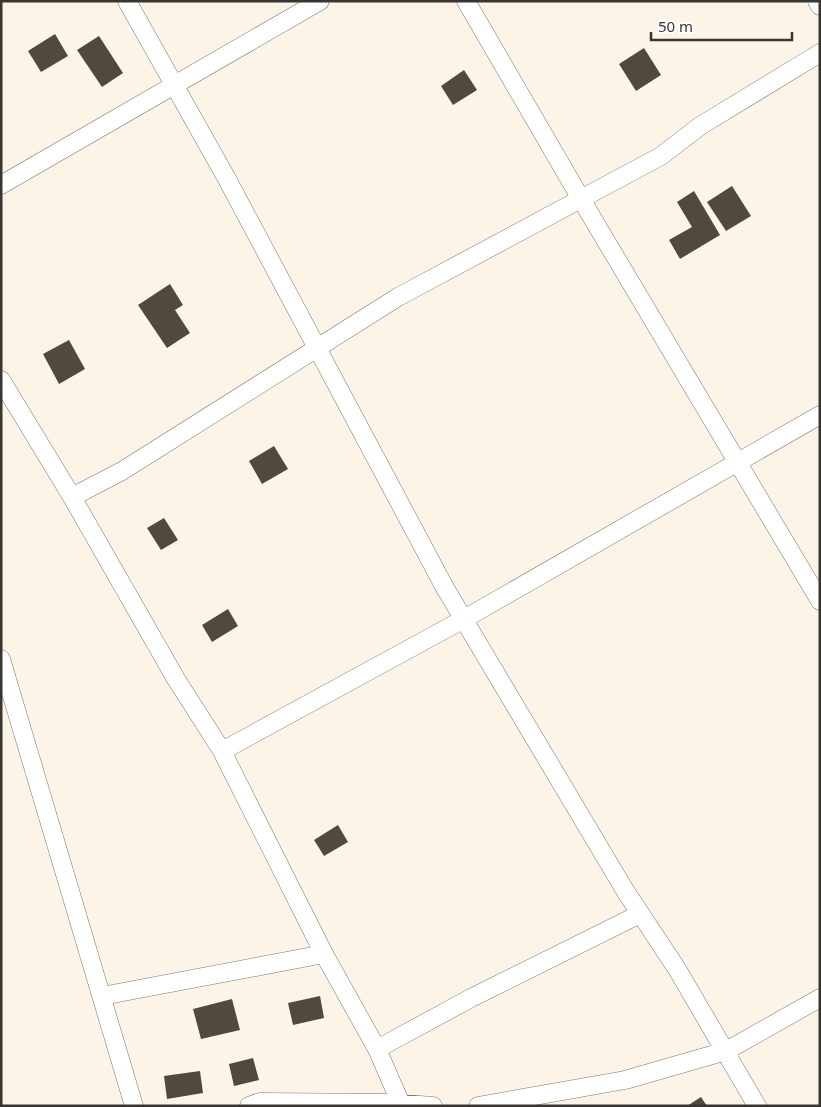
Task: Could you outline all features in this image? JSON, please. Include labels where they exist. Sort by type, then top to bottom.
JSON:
[{"type":"street","points":[[127,1],[176,85],[445,588],[640,914],[677,969],[757,1106]]},
{"type":"street","points":[[1,185],[320,1]]},
{"type":"street","points":[[466,1],[581,199],[820,601]]},
{"type":"street","points":[[817,1],[820,6]]},
{"type":"street","points":[[72,497],[122,471],[317,346],[398,297],[661,156],[700,126],[820,53]]},
{"type":"street","points":[[1,380],[72,497],[176,679],[222,751],[324,954],[377,1049],[401,1104]]},
{"type":"street","points":[[222,751],[464,619],[738,464],[820,415]]},
{"type":"street","points":[[1,659],[8,707],[102,996],[134,1106]]},
{"type":"street","points":[[377,1049],[471,998],[640,914]]},
{"type":"street","points":[[102,996],[324,954]]},
{"type":"street","points":[[478,1106],[625,1080],[726,1052],[820,998]]},
{"type":"street","points":[[249,1106],[260,1102],[433,1106]]},
{"type":"building","points":[[55,34],[68,56],[41,72],[28,51]]},
{"type":"building","points":[[99,36],[123,73],[102,87],[77,50]]},
{"type":"building","points":[[644,48],[661,75],[636,91],[619,64]]},
{"type":"building","points":[[464,70],[477,90],[453,105],[441,86]]},
{"type":"building","points":[[732,186],[751,216],[726,231],[707,202]]},
{"type":"building","points":[[694,191],[720,235],[680,259],[669,240],[692,227],[677,202]]},
{"type":"building","points":[[170,284],[183,305],[175,310],[190,333],[167,348],[138,305]]},
{"type":"building","points":[[69,340],[85,369],[59,384],[43,354]]},
{"type":"building","points":[[274,446],[288,469],[262,484],[249,461]]},
{"type":"building","points":[[164,518],[178,540],[161,550],[147,528]]},
{"type":"building","points":[[228,609],[238,626],[212,642],[202,625]]},
{"type":"building","points":[[338,825],[348,842],[324,856],[314,840]]},
{"type":"building","points":[[320,996],[324,1018],[293,1025],[288,1003]]},
{"type":"building","points":[[232,999],[240,1030],[201,1039],[193,1009]]},
{"type":"building","points":[[253,1058],[259,1080],[234,1086],[229,1064]]},
{"type":"building","points":[[200,1071],[203,1093],[167,1099],[164,1076]]},
{"type":"building","points":[[701,1097],[707,1106],[687,1106]]}]
